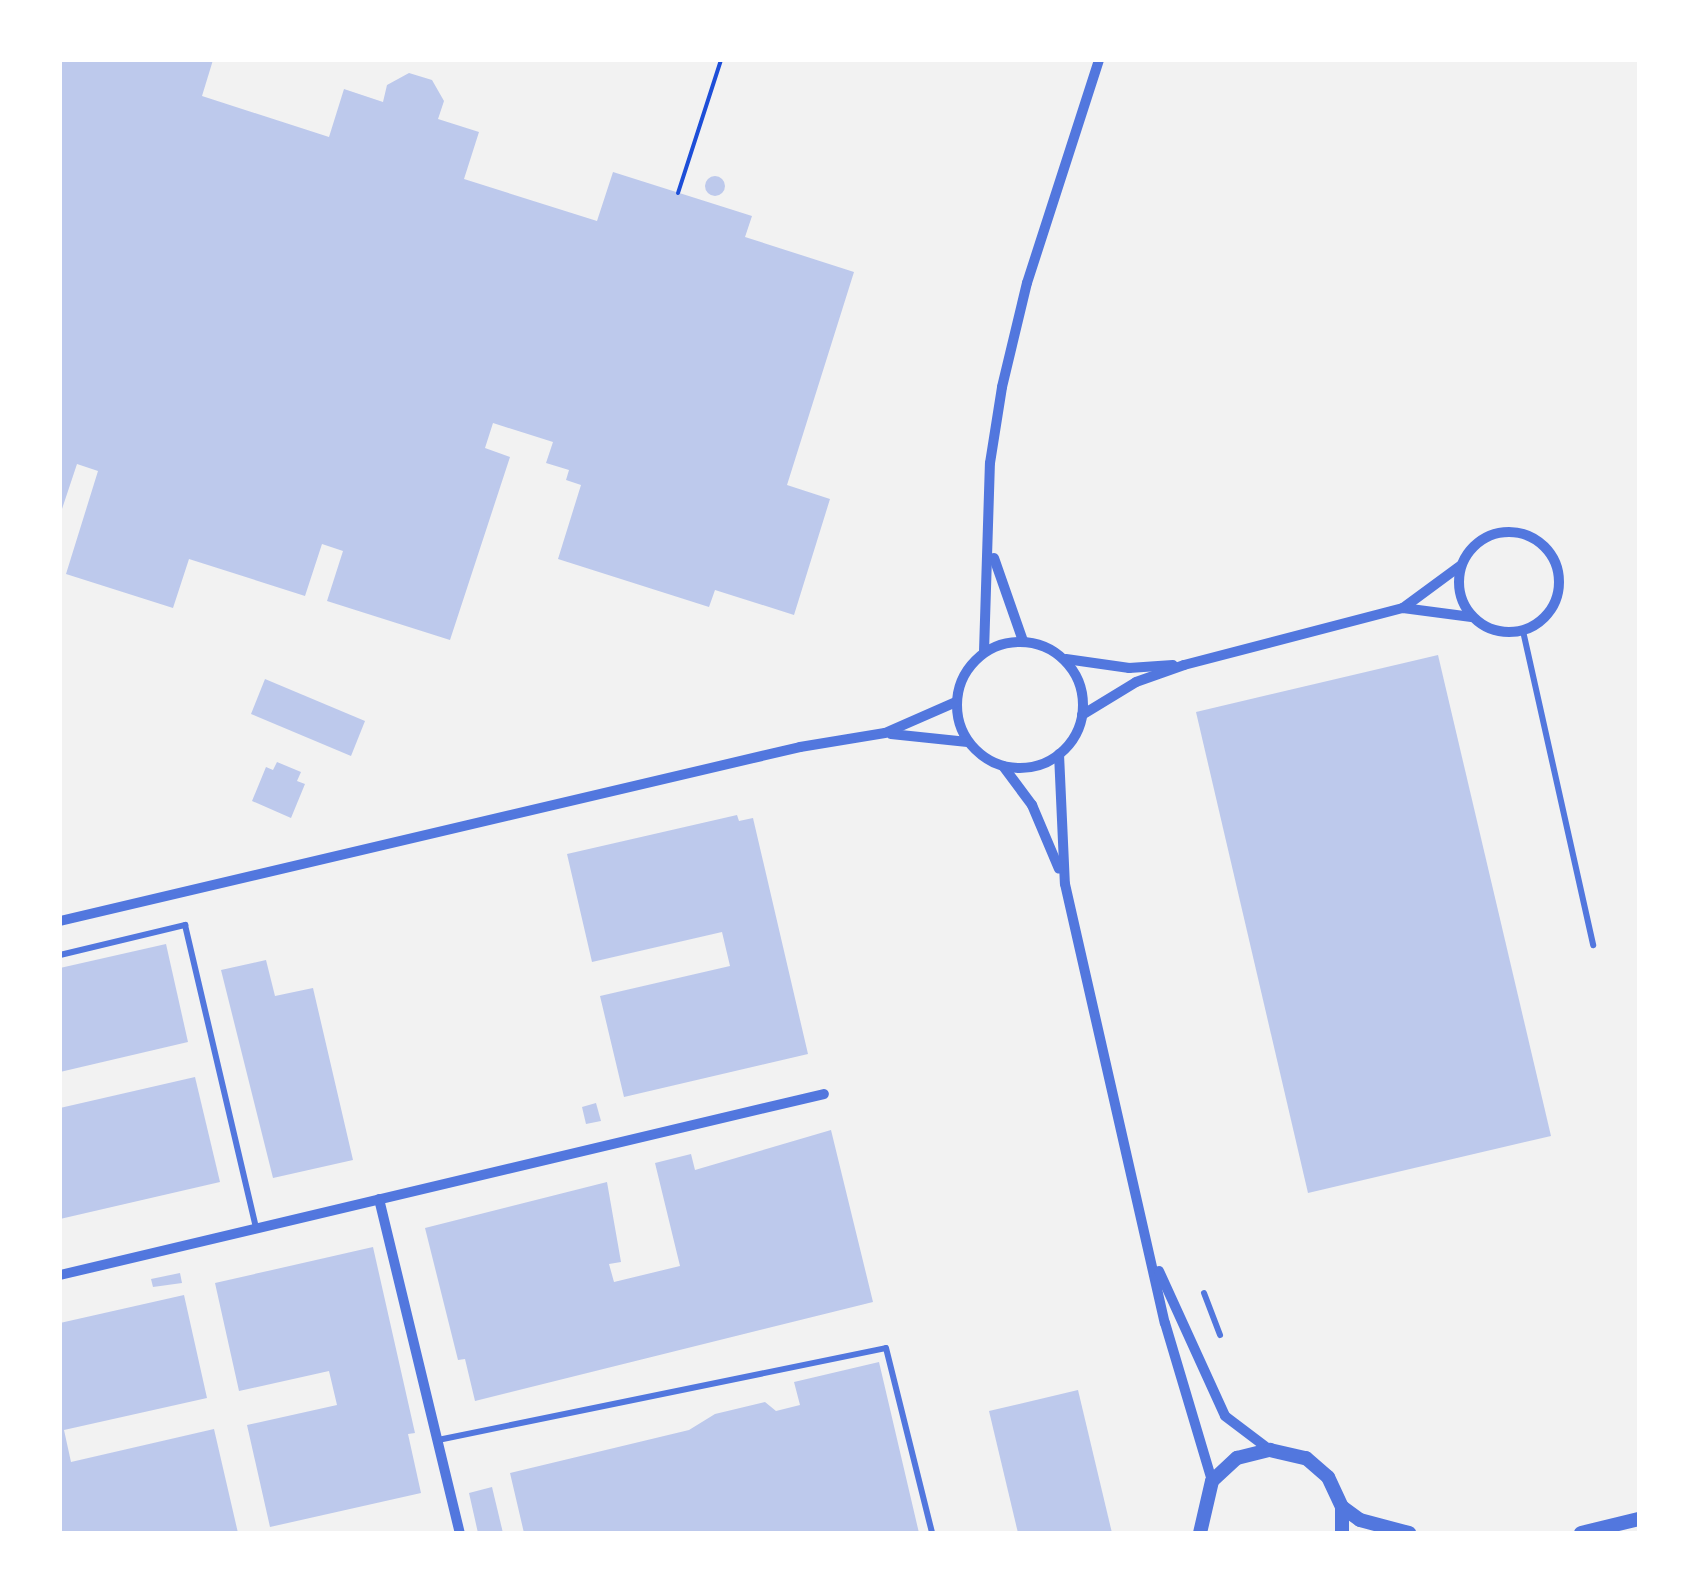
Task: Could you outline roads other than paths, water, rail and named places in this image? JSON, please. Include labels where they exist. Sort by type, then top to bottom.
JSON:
[{"type":"street","points":[[984,652],[990,463],[1002,387],[1027,283],[1100,60]]},
{"type":"street","points":[[1003,766],[1042,764],[1059,754],[1082,715],[1122,688],[1184,664],[1403,608],[1472,617],[1501,632],[1523,631],[1545,618],[1558,595],[1558,570],[1546,548],[1524,534],[1498,533],[1476,544],[1461,565],[1403,608]]},
{"type":"street","points":[[990,547],[1023,641]]},
{"type":"street","points":[[1461,565],[1459,592],[1472,617]]},
{"type":"street","points":[[968,742],[956,702],[970,665],[984,652],[1023,641],[1060,656],[1130,668],[1184,664]]},
{"type":"street","points":[[1060,656],[1079,683],[1082,715]]},
{"type":"street","points":[[60,921],[800,747],[886,733],[956,702]]},
{"type":"street","points":[[886,733],[968,742],[1003,766],[1032,804],[1064,884],[1148,1247],[1212,1481],[1200,1533]]},
{"type":"street","points":[[1059,754],[1064,884]]},
{"type":"street","points":[[60,1275],[824,1094]]},
{"type":"street","points":[[379,1199],[460,1533]]},
{"type":"street","points":[[1148,1247],[1217,1404],[1235,1426],[1270,1450],[1316,1465],[1342,1507],[1372,1525],[1410,1533]]},
{"type":"street","points":[[1212,1481],[1237,1458],[1270,1450]]},
{"type":"street","points":[[1342,1507],[1342,1533]]},
{"type":"street","points":[[1580,1533],[1639,1519]]},
{"type":"lane","points":[[1523,631],[1593,946]]},
{"type":"lane","points":[[60,955],[185,925],[256,1228]]},
{"type":"lane","points":[[1204,1293],[1220,1335]]},
{"type":"lane","points":[[438,1440],[886,1348],[932,1533]]}]
